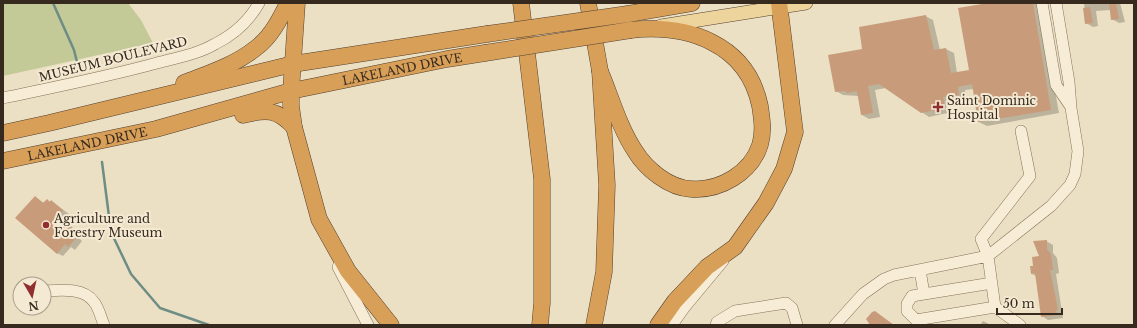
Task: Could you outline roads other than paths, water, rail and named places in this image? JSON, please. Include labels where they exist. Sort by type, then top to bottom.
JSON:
[{"type":"highway","points":[[136,103],[223,68],[257,48],[277,24],[288,3]]},
{"type":"highway","points":[[297,3],[290,91],[294,127],[318,219],[348,271],[391,325]]},
{"type":"highway","points":[[521,3],[542,179],[542,303],[540,325]]},
{"type":"highway","points":[[588,3],[600,71],[607,185],[604,272],[594,325]]},
{"type":"highway","name":"LAKELAND DRIVE","points":[[3,133],[136,103],[293,64],[686,4]]},
{"type":"highway","points":[[658,325],[675,301],[702,273],[735,247],[775,187],[784,169],[795,132],[779,5]]},
{"type":"highway","points":[[600,71],[635,151],[651,170],[670,183],[690,189],[710,187],[734,178],[749,165],[760,145],[763,126],[758,98],[748,76],[733,56],[716,43],[698,35],[653,28]]},
{"type":"highway","name":"LAKELAND DRIVE","points":[[3,161],[156,129],[290,91],[447,59],[631,30],[653,28]]},
{"type":"highway","points":[[156,129],[266,110],[285,117],[294,127]]},
{"type":"main road","name":"LAKELAND DRIVE","points":[[653,28],[779,5],[806,3]]},
{"type":"street","name":"MUSEUM BOULEVARD","points":[[3,98],[118,74],[189,54],[214,45],[234,34],[247,20],[259,3]]},
{"type":"street","points":[[835,325],[864,294],[884,279],[894,275],[988,256],[1051,206],[1070,185],[1075,174],[1078,151],[1071,108],[1069,82],[1057,6],[1042,7],[1056,85],[1071,108]]},
{"type":"street","points":[[995,307],[988,256],[981,239],[1030,176],[1021,131]]},
{"type":"street","points":[[318,219],[336,263],[368,325]]},
{"type":"street","points":[[672,325],[684,308],[735,247]]},
{"type":"street","points":[[920,270],[924,294]]},
{"type":"street","points":[[992,283],[912,296],[907,304],[907,311],[916,320],[995,307],[1020,325]]},
{"type":"street","points":[[52,291],[68,290],[80,293],[93,300],[104,325]]},
{"type":"street","points":[[716,325],[717,322],[735,311],[786,303],[792,308],[796,325]]},
{"type":"waterway","points":[[53,3],[74,50],[79,70]]},
{"type":"waterway","points":[[102,162],[111,232],[131,274],[160,308],[209,325]]},
{"type":"place","name":"Saint Dominic Hospital","points":[[938,107]]},
{"type":"place","name":"Agriculture and Forestry Museum","points":[[46,225]]}]
